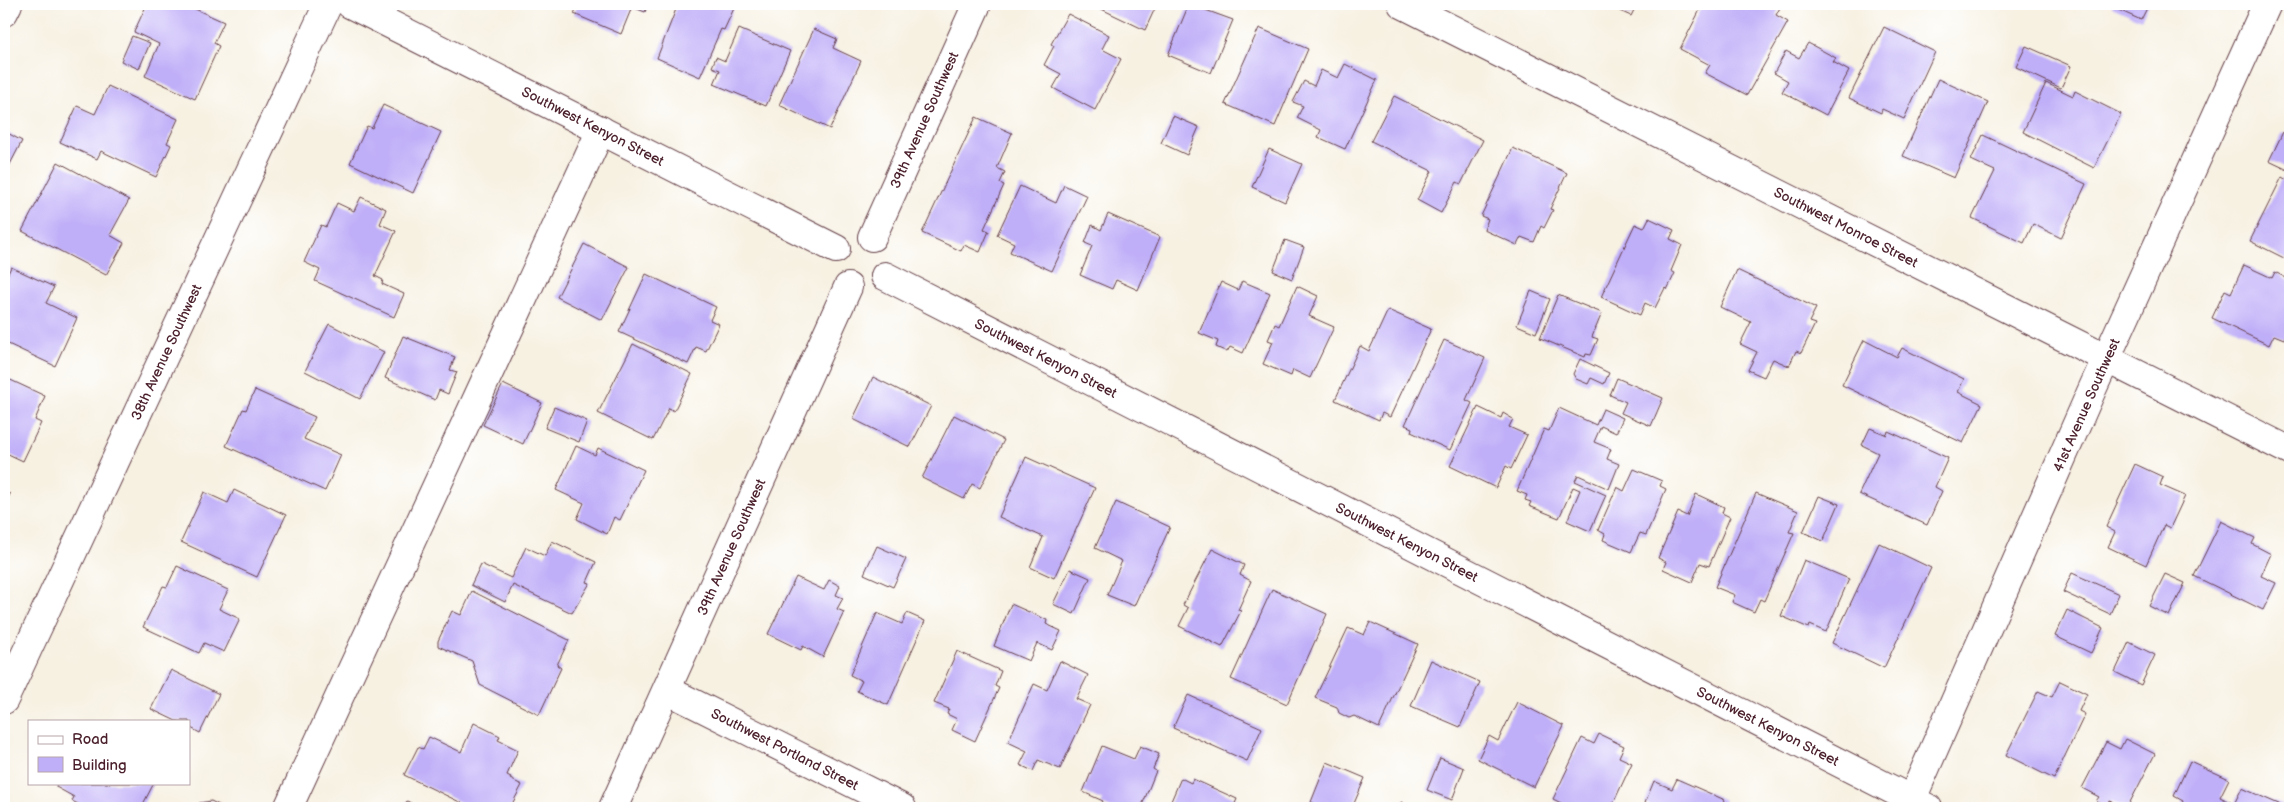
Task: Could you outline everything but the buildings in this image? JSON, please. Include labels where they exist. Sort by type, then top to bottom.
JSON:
[{"type":"street","points":[[4,12],[8,4]]},
{"type":"street","name":"38th Avenue Southwest","points":[[4,700],[328,4]]},
{"type":"street","name":"Southwest Kenyon Street","points":[[350,4],[836,249]]},
{"type":"street","name":"39th Avenue Southwest","points":[[872,237],[977,4]]},
{"type":"street","name":"Southwest Monroe Street","points":[[1402,4],[2290,451]]},
{"type":"street","name":"41st Avenue Southwest","points":[[1916,805],[2107,358],[2267,4]]},
{"type":"street","points":[[288,808],[601,130]]},
{"type":"street","points":[[850,236],[872,237],[883,245],[888,253],[889,262],[885,276],[877,285],[869,289],[860,290],[848,287],[842,283],[834,267],[833,258],[836,249],[850,236]]},
{"type":"street","name":"Southwest Kenyon Street","points":[[885,276],[1916,805]]},
{"type":"street","name":"39th Avenue Southwest","points":[[613,808],[848,287]]},
{"type":"street","name":"Southwest Portland Street","points":[[667,690],[902,808]]}]
